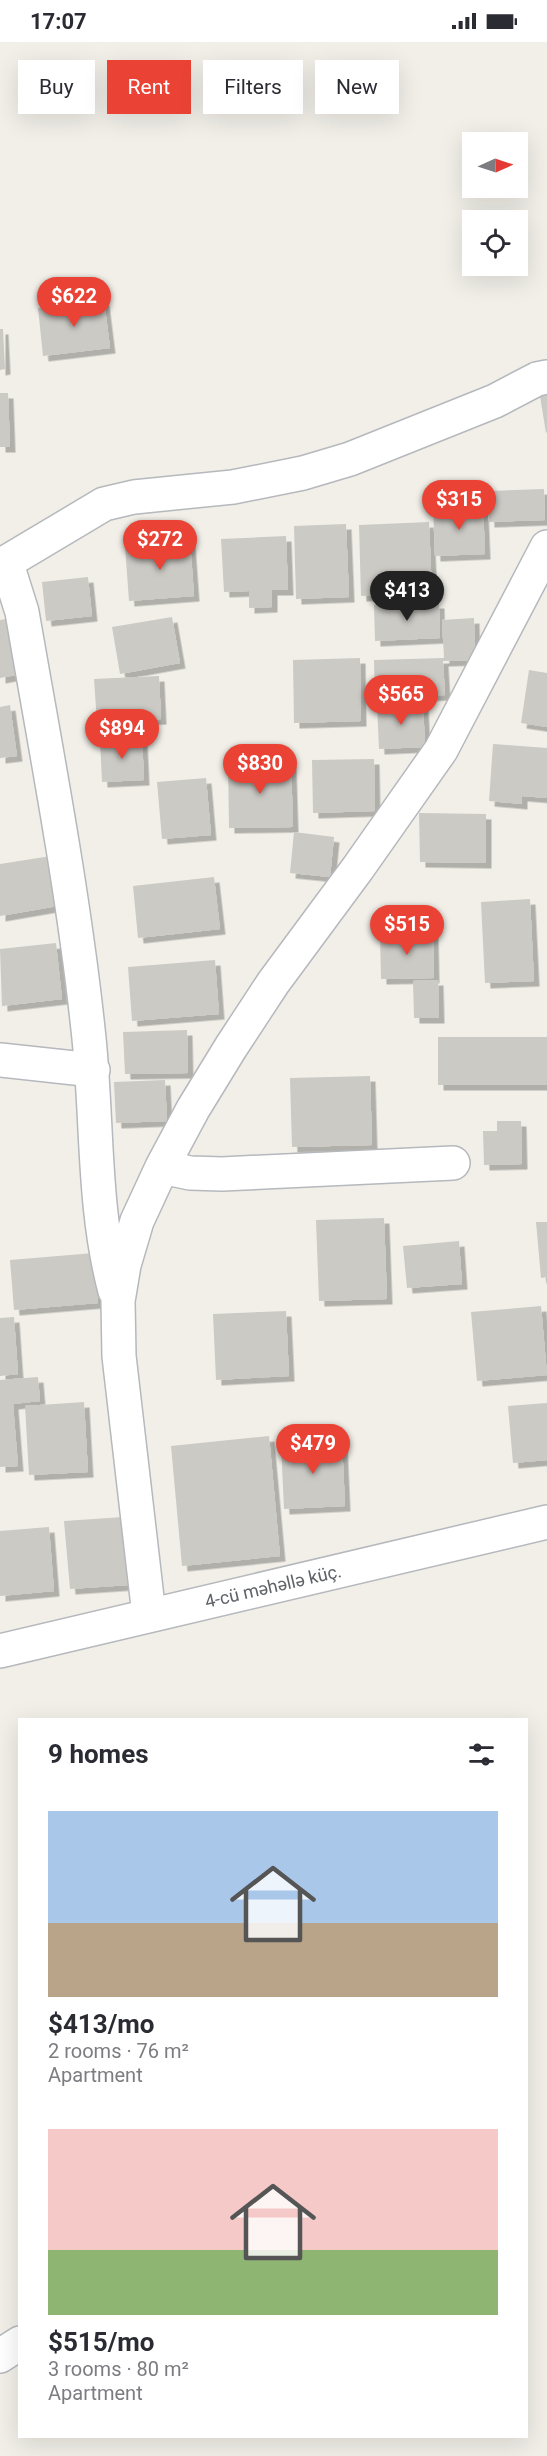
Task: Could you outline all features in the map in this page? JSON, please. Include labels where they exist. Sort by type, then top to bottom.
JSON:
[{"type":"street","points":[[118,1301],[100,1221],[93,1070],[79,947],[22,612],[3,565],[104,504],[134,497],[233,487],[312,470],[350,459],[495,400],[537,379],[547,377]]},
{"type":"street","points":[[149,1615],[119,1356],[118,1301],[124,1265],[137,1221],[162,1167],[214,1073],[273,983],[441,750],[547,547]]},
{"type":"street","points":[[0,1060],[93,1070]]},
{"type":"street","points":[[162,1167],[190,1173],[222,1174],[453,1163]]},
{"type":"street","name":"4-cü məhəllə küç.","points":[[0,1651],[547,1522]]},
{"type":"street","points":[[0,2356],[18,2344]]},
{"type":"building","points":[[104,300],[110,348],[43,356],[38,308]]},
{"type":"building","points":[[0,329],[3,329],[5,369],[0,370]]},
{"type":"building","points":[[547,389],[547,432],[546,433],[539,390]]},
{"type":"building","points":[[0,393],[8,393],[10,447],[0,447]]},
{"type":"building","points":[[544,489],[545,520],[489,522],[488,491]]},
{"type":"building","points":[[483,506],[485,554],[435,556],[433,508]]},
{"type":"building","points":[[429,522],[432,593],[361,596],[359,525]]},
{"type":"building","points":[[346,524],[349,597],[296,599],[294,526]]},
{"type":"building","points":[[286,536],[288,590],[272,590],[272,607],[249,608],[249,591],[224,592],[221,539]]},
{"type":"building","points":[[190,540],[194,596],[129,601],[125,546]]},
{"type":"building","points":[[88,577],[92,616],[46,621],[42,582]]},
{"type":"building","points":[[439,603],[440,638],[375,641],[374,605]]},
{"type":"building","points":[[172,617],[180,663],[120,674],[112,627]]},
{"type":"building","points":[[474,618],[475,660],[443,661],[445,695],[375,698],[374,660],[444,658],[442,620]]},
{"type":"building","points":[[6,619],[16,675],[0,678],[0,620]]},
{"type":"building","points":[[360,658],[361,721],[294,723],[293,660]]},
{"type":"building","points":[[529,670],[547,673],[547,727],[521,723]]},
{"type":"building","points":[[159,676],[161,719],[97,723],[94,679]]},
{"type":"building","points":[[423,702],[425,747],[379,749],[377,704]]},
{"type":"building","points":[[10,705],[17,756],[0,758],[0,707]]},
{"type":"building","points":[[142,737],[144,780],[102,782],[100,740]]},
{"type":"building","points":[[493,744],[547,748],[547,798],[522,796],[522,804],[489,801]]},
{"type":"building","points":[[374,759],[375,811],[313,813],[312,760]]},
{"type":"building","points":[[291,761],[293,827],[229,828],[228,762]]},
{"type":"building","points":[[206,778],[211,835],[162,839],[157,782]]},
{"type":"building","points":[[419,813],[486,814],[486,863],[420,862]]},
{"type":"building","points":[[294,832],[334,837],[330,877],[290,873]]},
{"type":"building","points":[[51,856],[58,906],[0,916],[0,864]]},
{"type":"building","points":[[214,877],[220,929],[138,938],[133,886]]},
{"type":"building","points":[[530,899],[534,981],[485,983],[481,902]]},
{"type":"building","points":[[433,932],[434,978],[381,979],[380,934]]},
{"type":"building","points":[[56,943],[62,999],[2,1006],[0,949]]},
{"type":"building","points":[[215,960],[219,1014],[132,1021],[128,967]]},
{"type":"building","points":[[438,980],[439,1018],[414,1018],[413,981]]},
{"type":"building","points":[[187,1030],[188,1073],[125,1074],[123,1032]]},
{"type":"building","points":[[438,1037],[547,1037],[547,1085],[438,1085]]},
{"type":"building","points":[[370,1076],[372,1145],[292,1147],[290,1078]]},
{"type":"building","points":[[165,1080],[167,1121],[116,1123],[114,1082]]},
{"type":"building","points":[[497,1121],[521,1121],[522,1164],[484,1165],[483,1131],[497,1131]]},
{"type":"building","points":[[384,1218],[387,1299],[319,1301],[316,1220]]},
{"type":"building","points":[[536,1222],[547,1222],[547,1277],[541,1278]]},
{"type":"building","points":[[459,1241],[462,1284],[407,1288],[403,1246]]},
{"type":"building","points":[[94,1253],[98,1303],[14,1310],[10,1260]]},
{"type":"building","points":[[541,1306],[547,1375],[477,1381],[471,1312]]},
{"type":"building","points":[[286,1311],[289,1376],[216,1380],[213,1314]]},
{"type":"building","points":[[14,1317],[18,1374],[0,1376],[0,1318]]},
{"type":"building","points":[[38,1377],[40,1401],[13,1404],[18,1466],[0,1467],[0,1380]]},
{"type":"building","points":[[84,1402],[88,1472],[29,1475],[25,1406]]},
{"type":"building","points":[[547,1403],[547,1460],[513,1463],[508,1406]]},
{"type":"building","points":[[269,1436],[280,1556],[182,1566],[171,1446]]},
{"type":"building","points":[[342,1440],[345,1506],[284,1509],[281,1444]]},
{"type":"building","points":[[123,1517],[129,1585],[70,1589],[64,1521]]},
{"type":"building","points":[[49,1527],[54,1591],[0,1596],[0,1531]]}]
